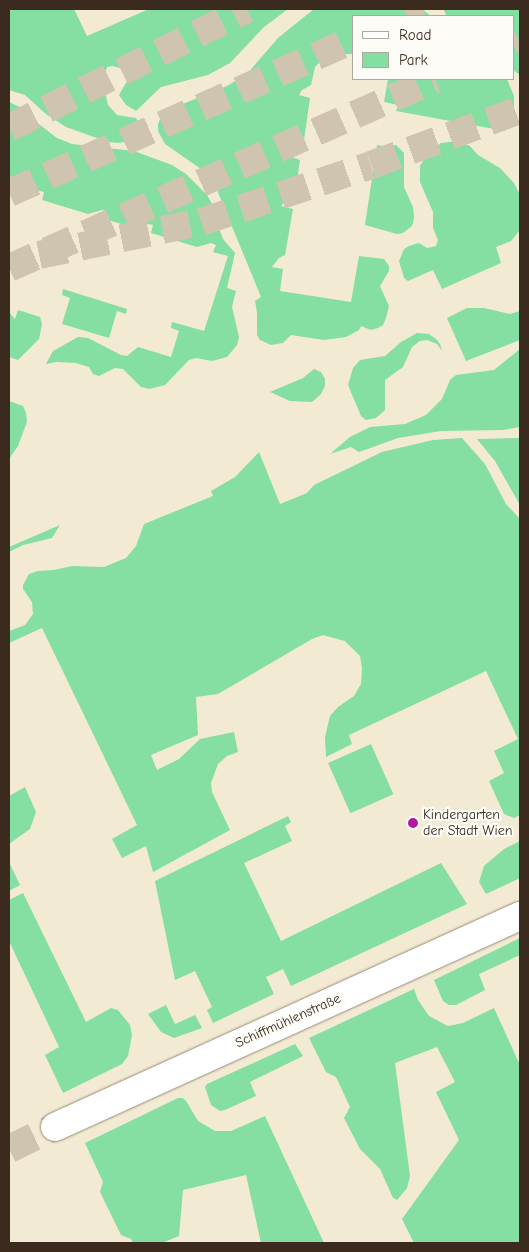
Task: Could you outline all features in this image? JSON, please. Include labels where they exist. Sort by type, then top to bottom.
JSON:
[{"type":"street","name":"Schiffmühlenstraße","points":[[56,1127],[520,916]]},
{"type":"green space","points":[[9,9],[74,9],[87,36],[149,9],[288,9],[264,27],[230,63],[208,75],[161,87],[136,111],[126,105],[119,95],[134,69],[107,67],[103,84],[108,105],[117,115],[136,118],[140,127],[137,136],[129,141],[118,143],[108,142],[66,127],[46,114],[25,95],[9,90]]},
{"type":"green space","points":[[314,9],[422,9],[430,15],[352,15],[352,54],[326,55],[315,67],[311,85],[302,90],[299,95],[310,98],[303,147],[293,151],[289,156],[300,160],[295,195],[286,200],[281,206],[293,209],[285,255],[279,258],[272,267],[283,269],[280,291],[351,302],[359,256],[384,259],[389,266],[389,271],[380,286],[389,306],[383,325],[371,330],[361,326],[359,330],[346,337],[324,340],[291,335],[283,343],[271,345],[260,340],[257,335],[255,301],[261,297],[217,190],[201,169],[165,144],[158,131],[158,124],[163,112],[227,86],[247,74],[278,38]]},
{"type":"green space","points":[[443,9],[520,9],[520,75],[514,71],[514,15],[446,15]]},
{"type":"green space","points":[[388,80],[507,80],[514,96],[514,114],[505,131],[396,111],[398,105],[384,102]]},
{"type":"green space","points":[[9,102],[26,110],[35,121],[57,138],[72,144],[134,151],[172,165],[186,174],[207,195],[216,211],[206,216],[216,221],[223,239],[235,253],[227,288],[236,291],[232,307],[239,337],[237,345],[227,357],[212,361],[196,358],[189,360],[165,385],[149,389],[141,387],[123,369],[115,368],[99,376],[93,374],[89,367],[76,363],[56,362],[46,364],[53,351],[78,337],[88,338],[121,355],[127,356],[138,347],[171,357],[179,331],[171,328],[172,322],[204,331],[228,256],[213,252],[216,245],[211,243],[197,247],[151,233],[153,225],[149,224],[135,228],[104,219],[106,211],[102,210],[88,214],[42,200],[44,192],[40,191],[26,195],[10,190],[14,178],[9,176]]},
{"type":"green space","points":[[457,141],[470,146],[478,155],[500,168],[514,183],[520,195],[520,230],[511,241],[496,247],[501,263],[442,289],[433,270],[408,281],[404,278],[399,261],[404,249],[409,246],[419,243],[427,248],[436,246],[438,240],[433,228],[433,212],[420,182],[420,166],[428,153],[441,143]]},
{"type":"green space","points":[[377,145],[387,147],[396,145],[404,153],[404,187],[413,207],[414,218],[412,226],[403,233],[397,234],[365,225]]},
{"type":"green space","points":[[63,289],[127,309],[126,314],[117,311],[109,338],[62,324],[70,298],[62,295]]},
{"type":"green space","points":[[467,308],[484,308],[510,314],[520,311],[520,340],[466,361],[447,318]]},
{"type":"green space","points":[[18,310],[40,317],[42,324],[39,339],[18,360],[9,357],[9,312],[15,319]]},
{"type":"green space","points":[[417,333],[429,334],[436,339],[442,351],[437,344],[427,340],[420,341],[412,347],[403,367],[385,380],[385,410],[376,418],[366,420],[361,416],[348,385],[353,368],[360,360],[385,356],[401,342]]},
{"type":"green space","points":[[520,349],[520,427],[503,430],[441,431],[398,438],[359,452],[351,447],[330,454],[350,437],[370,427],[405,424],[426,415],[442,399],[450,380],[456,375],[494,370]]},
{"type":"green space","points":[[314,369],[321,372],[325,379],[325,386],[321,394],[312,402],[290,401],[270,392],[303,378]]},
{"type":"green space","points":[[9,401],[23,406],[27,422],[18,446],[9,459]]},
{"type":"green space","points":[[462,438],[485,464],[506,504],[520,519],[520,815],[514,818],[504,814],[489,781],[504,773],[494,751],[518,739],[486,671],[349,735],[352,744],[326,757],[325,737],[330,716],[338,707],[354,696],[361,684],[362,668],[360,656],[345,641],[323,635],[312,639],[218,694],[196,697],[198,735],[151,755],[157,770],[179,759],[200,739],[234,732],[238,752],[227,756],[218,764],[211,783],[212,792],[230,830],[153,872],[146,846],[122,858],[112,839],[137,825],[42,628],[9,643],[9,631],[25,625],[33,614],[32,602],[23,589],[29,574],[72,566],[104,567],[126,558],[136,546],[144,524],[213,496],[211,491],[235,477],[259,452],[280,504],[307,493],[314,485],[382,452],[433,440]]},
{"type":"green space","points":[[520,438],[520,505],[495,461],[477,439]]},
{"type":"green space","points":[[60,525],[52,538],[23,545],[9,552],[9,547]]},
{"type":"green space","points":[[371,744],[393,794],[350,813],[328,763]]},
{"type":"green space","points":[[25,787],[36,812],[30,829],[9,844],[9,796]]},
{"type":"green space","points":[[288,816],[291,822],[285,826],[292,841],[244,863],[281,941],[441,863],[467,904],[291,986],[283,969],[266,977],[274,994],[213,1023],[207,1010],[212,1007],[195,971],[175,980],[155,881]]},
{"type":"green space","points":[[520,841],[520,878],[486,894],[479,882],[484,866],[504,849]]},
{"type":"green space","points":[[9,862],[20,885],[9,891]]},
{"type":"green space","points":[[23,893],[86,1022],[111,1008],[118,1010],[130,1025],[132,1035],[128,1056],[122,1064],[63,1093],[45,1055],[59,1047],[9,941],[9,900]]},
{"type":"green space","points":[[520,938],[520,955],[479,974],[485,990],[456,1005],[449,1005],[443,1001],[434,980]]},
{"type":"green space","points":[[414,989],[418,1000],[429,1016],[448,1026],[463,1023],[494,1008],[520,1065],[520,1243],[414,1243],[402,1219],[459,1140],[436,1092],[455,1082],[437,1047],[395,1063],[410,1176],[407,1188],[397,1200],[393,1198],[380,1169],[360,1149],[344,1118],[350,1107],[336,1077],[326,1072],[309,1038]]},
{"type":"green space","points":[[166,1005],[175,1024],[195,1015],[202,1028],[174,1038],[161,1032],[148,1014]]},
{"type":"green space","points":[[295,1044],[303,1056],[250,1082],[256,1096],[220,1111],[211,1105],[205,1087],[207,1084]]},
{"type":"green space","points":[[178,1098],[183,1098],[186,1101],[198,1121],[215,1131],[231,1131],[265,1116],[324,1243],[261,1243],[246,1175],[183,1190],[179,1236],[162,1243],[133,1243],[131,1239],[121,1235],[100,1192],[103,1182],[85,1143]]},
{"type":"tunnel","points":[[9,128],[247,9]]},
{"type":"tunnel","points":[[408,15],[423,9]]},
{"type":"tunnel","points":[[9,193],[352,40]]},
{"type":"tunnel","points":[[514,44],[520,41]]},
{"type":"tunnel","points":[[9,268],[433,80]]},
{"type":"tunnel","points":[[39,255],[201,222],[371,165],[520,110]]},
{"type":"tunnel","points":[[9,1149],[55,1127]]},
{"type":"place","name":"Kindergarten der Stadt Wien","points":[[413,823]]}]
